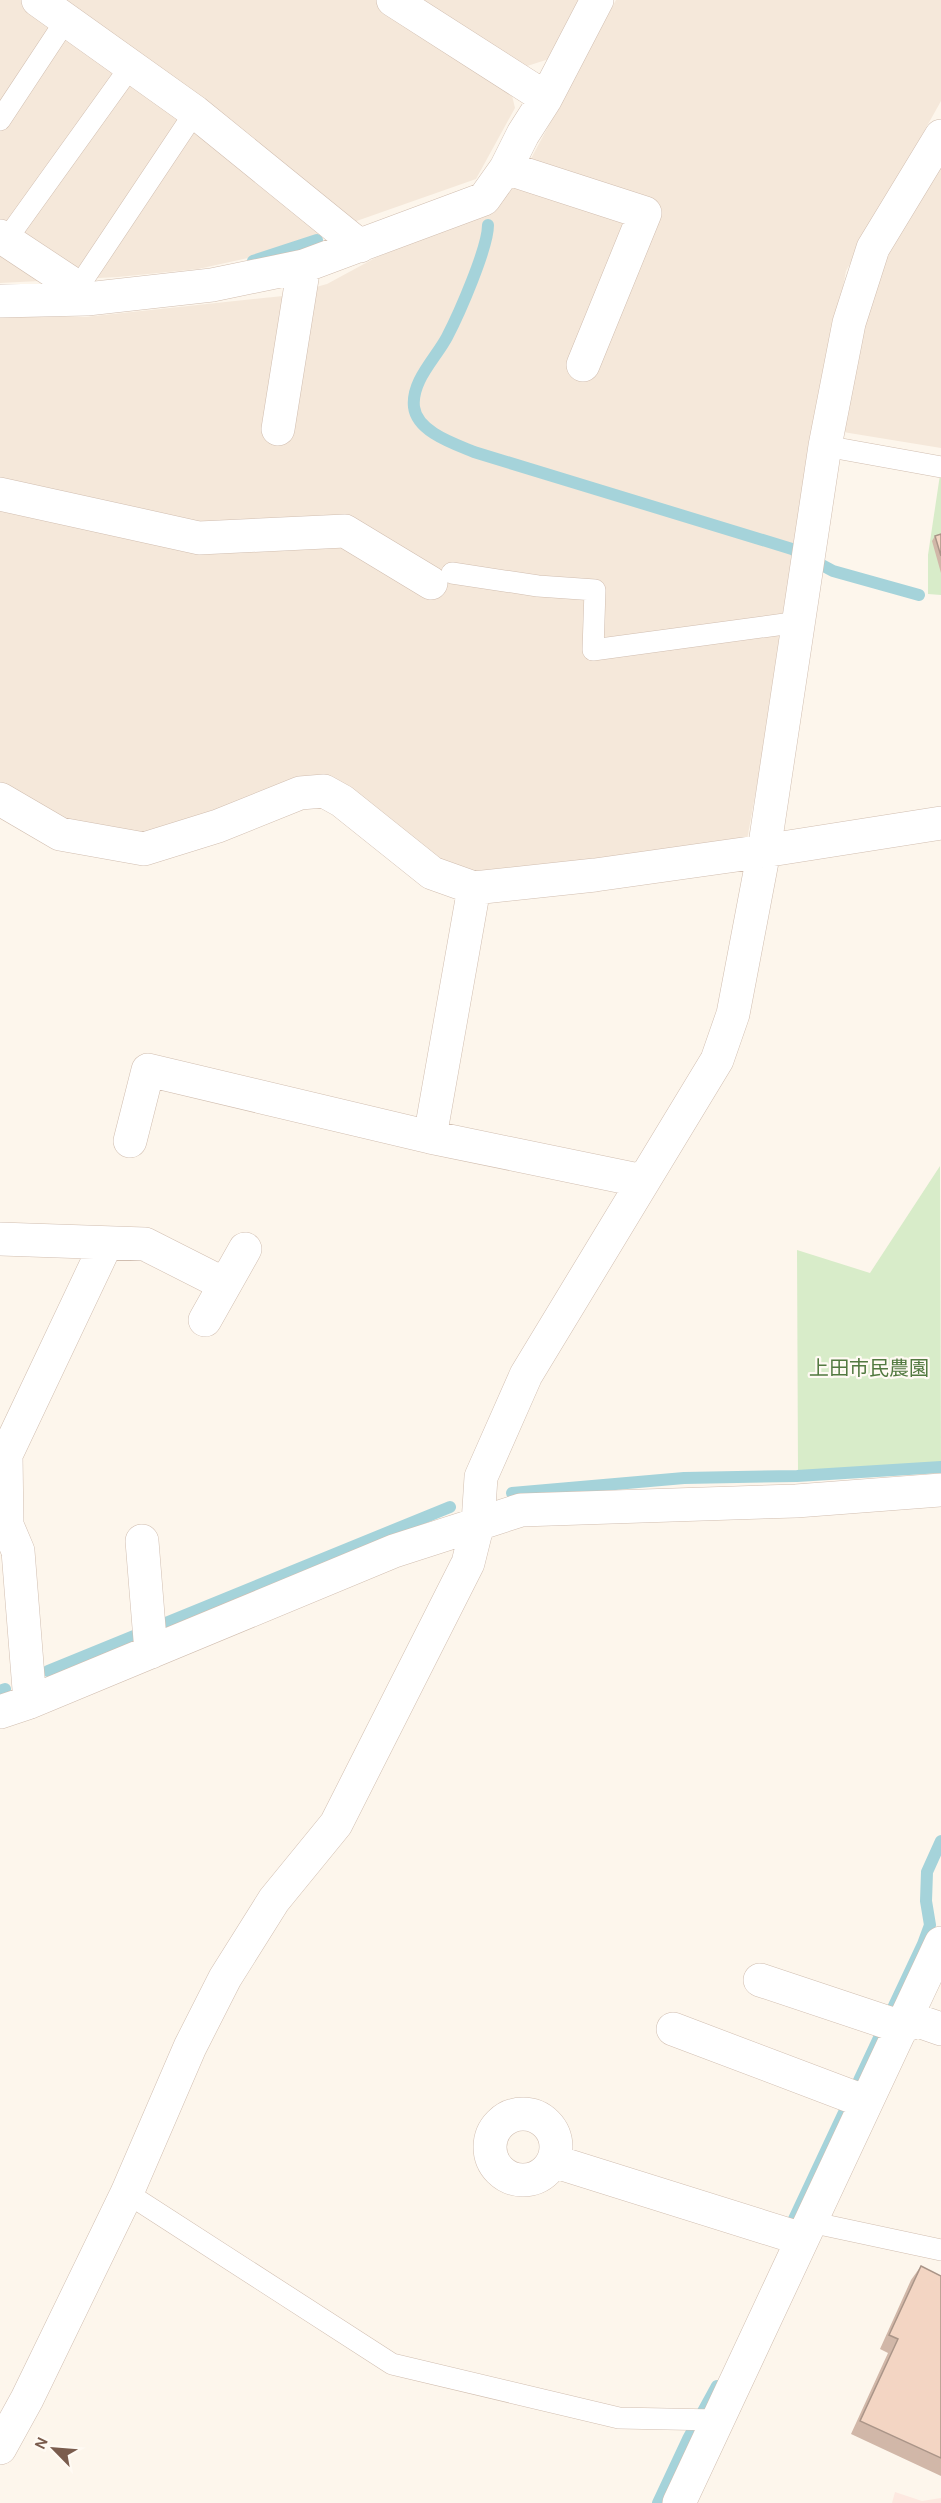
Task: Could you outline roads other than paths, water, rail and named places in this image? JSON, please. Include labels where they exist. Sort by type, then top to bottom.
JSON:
[{"type":"street","points":[[38,0],[195,112],[360,246]]},
{"type":"street","points":[[393,0],[546,98]]},
{"type":"street","points":[[0,301],[212,285],[304,266],[484,199],[506,168],[523,134],[546,98],[597,0]]},
{"type":"street","points":[[0,2448],[128,2193],[190,2047],[225,1977],[274,1900],[336,1824],[468,1563],[478,1522],[481,1477],[526,1375],[717,1060],[733,1014],[764,851],[825,446],[849,323],[873,248],[939,146]]},
{"type":"street","points":[[506,168],[645,213],[583,365]]},
{"type":"street","points":[[3,238],[82,294]]},
{"type":"street","points":[[278,429],[304,266]]},
{"type":"street","points":[[0,494],[199,538],[345,531],[442,578]]},
{"type":"street","points":[[0,799],[60,834],[144,849],[218,826],[300,793],[324,791],[342,801],[432,873],[474,888],[595,875],[941,823]]},
{"type":"street","points":[[430,1137],[474,888]]},
{"type":"street","points":[[130,1141],[148,1070],[430,1137],[643,1182]]},
{"type":"street","points":[[0,1239],[145,1244],[224,1284]]},
{"type":"street","points":[[106,1244],[6,1455],[3,1524],[18,1551],[15,1707],[394,1551],[521,1510],[796,1501],[941,1490]]},
{"type":"street","points":[[205,1320],[245,1249]]},
{"type":"street","points":[[142,1541],[151,1652]]},
{"type":"street","points":[[679,2503],[711,2420],[794,2232],[866,2102],[941,1943]]},
{"type":"street","points":[[760,1980],[902,2027],[918,2021],[941,2029]]},
{"type":"street","points":[[673,2029],[866,2102]]},
{"type":"street","points":[[553,2161],[794,2232]]},
{"type":"lane","points":[[0,120],[66,20]]},
{"type":"lane","points":[[3,238],[131,66]]},
{"type":"lane","points":[[82,294],[195,112]]},
{"type":"lane","points":[[825,446],[941,466]]},
{"type":"lane","points":[[442,578],[595,590],[593,650],[799,622]]},
{"type":"lane","points":[[128,2193],[392,2364],[619,2418],[711,2420]]},
{"type":"lane","points":[[794,2232],[941,2250]]},
{"type":"waterway","points":[[488,225],[478,264],[458,313],[447,337],[416,388],[414,407],[417,416],[429,430],[447,441],[474,452],[792,549],[833,571],[919,595]]},
{"type":"waterway","points":[[253,261],[317,240]]},
{"type":"waterway","points":[[512,1493],[684,1478],[797,1476],[941,1467]]},
{"type":"waterway","points":[[48,1671],[450,1507]]},
{"type":"waterway","points":[[0,1691],[5,1689]]},
{"type":"waterway","points":[[787,2234],[923,1944],[930,1925],[926,1901],[927,1872],[941,1841]]},
{"type":"waterway","points":[[658,2503],[688,2439],[717,2386]]},
{"type":"park label","name":"上田市民農園","points":[[869,1368]]}]
